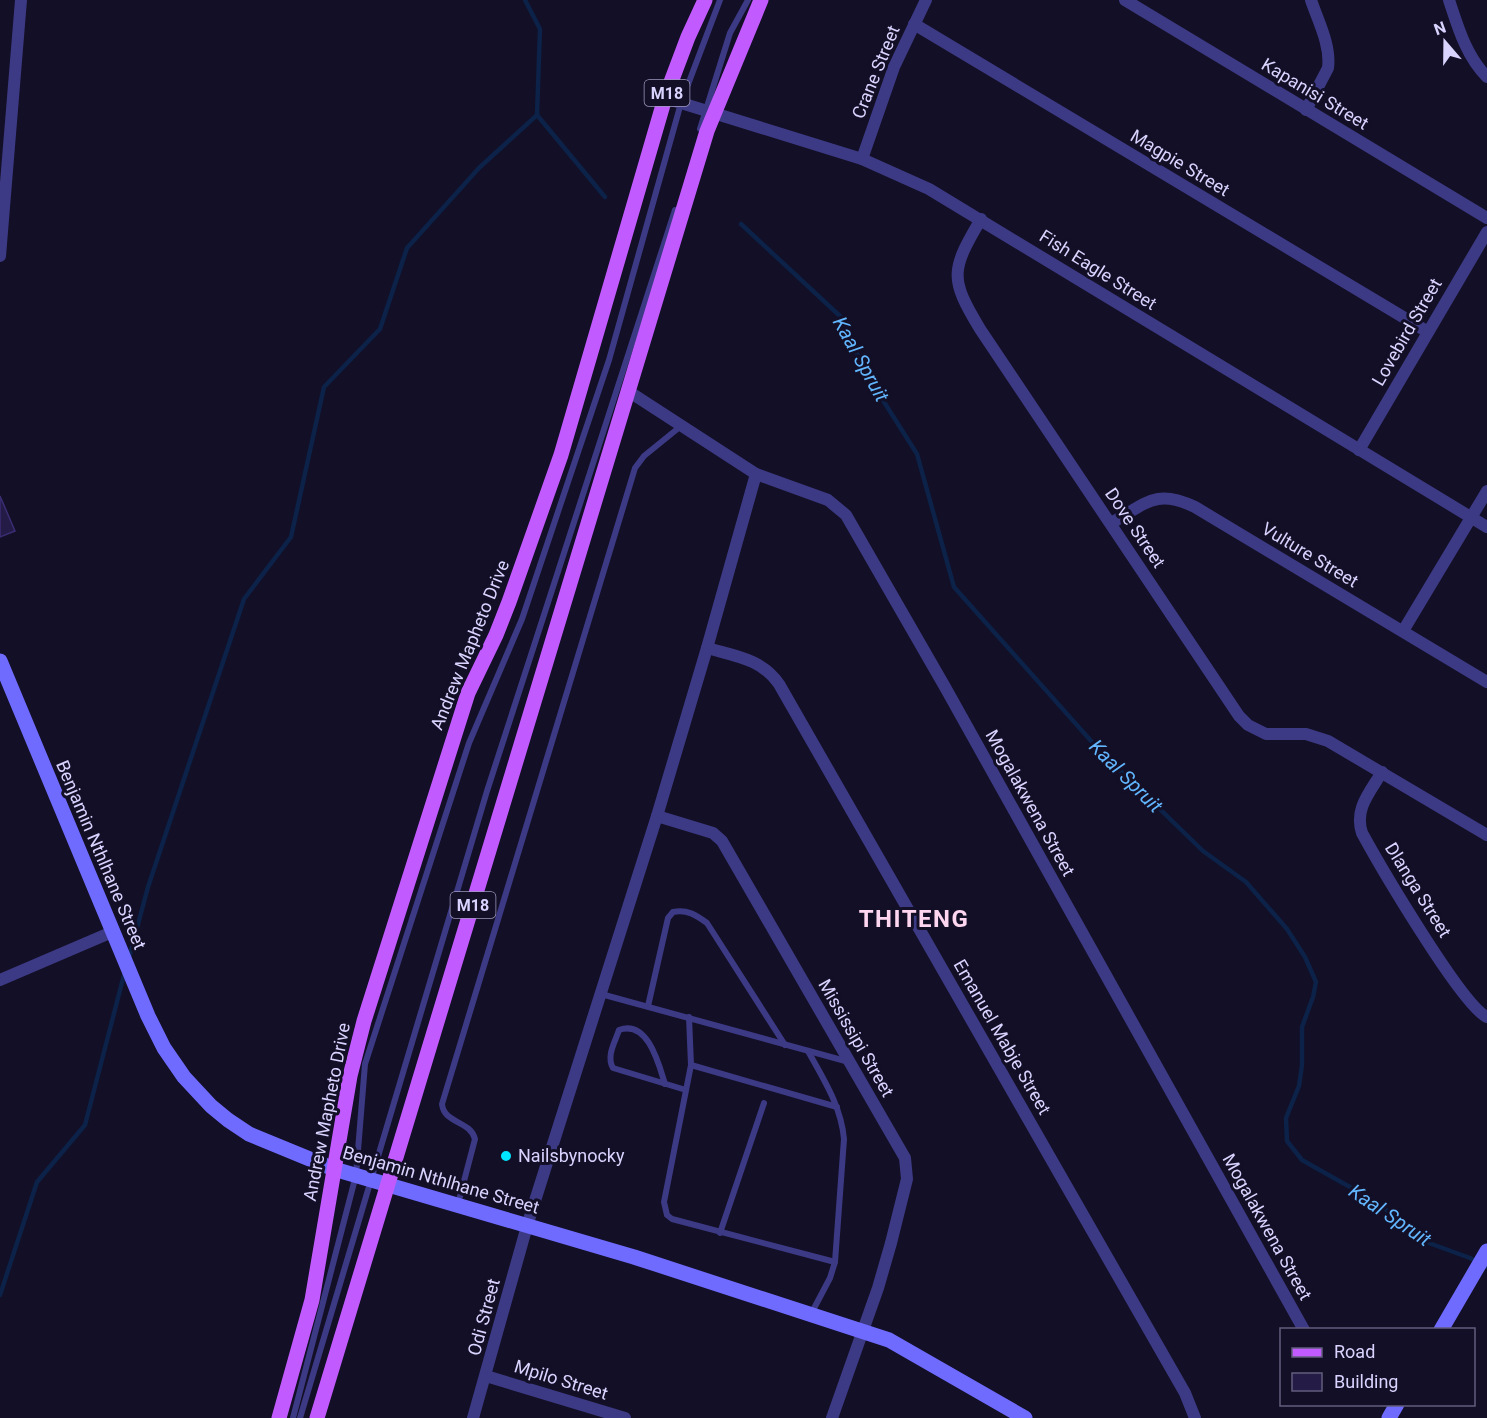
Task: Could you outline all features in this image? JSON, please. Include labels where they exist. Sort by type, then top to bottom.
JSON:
[{"type":"main road","name":"Andrew Mapheto Drive","points":[[279,1418],[312,1300],[350,1076],[364,1021],[468,693],[509,602],[561,455],[665,98],[705,0]]},
{"type":"main road","name":"M18","points":[[317,1418],[628,391],[671,237],[710,111],[761,0]]},
{"type":"street","points":[[0,256],[21,0]]},
{"type":"street","name":"Crane Street","points":[[862,159],[894,67],[926,0]]},
{"type":"street","name":"Kapanisi Street","points":[[1125,0],[1487,218]]},
{"type":"street","points":[[1305,110],[1328,68],[1329,60],[1311,0]]},
{"type":"street","points":[[1449,0],[1463,41],[1479,69],[1487,77]]},
{"type":"street","name":"Magpie Street","points":[[914,24],[1428,332]]},
{"type":"street","name":"Fish Eagle Street","points":[[665,98],[862,159],[929,189],[1487,527]]},
{"type":"street","name":"Dove Street","points":[[981,219],[960,260],[958,286],[961,296],[1219,687],[1244,721],[1266,735],[1293,733],[1316,736],[1382,772],[1487,835]]},
{"type":"street","name":"Lovebird Street","points":[[1359,450],[1487,232]]},
{"type":"street","name":"Mogalakwena Street","points":[[628,391],[756,474],[828,500],[846,514],[852,522],[1303,1328]]},
{"type":"street","name":"Odi Street","points":[[473,1418],[527,1226],[657,816],[756,474]]},
{"type":"street","points":[[1403,632],[1487,490]]},
{"type":"street","name":"Vulture Street","points":[[1111,523],[1155,499],[1166,497],[1178,499],[1487,682]]},
{"type":"street","name":"Emanuel Mabje Street","points":[[707,648],[754,662],[767,669],[779,684],[1179,1383],[1192,1407],[1195,1418]]},
{"type":"street","name":"Benjamin Nthlhane Street","points":[[0,662],[147,1016],[184,1077],[211,1106],[228,1120],[249,1134],[334,1169],[634,1257],[889,1340],[1025,1418]]},
{"type":"street","name":"Dlanga Street","points":[[1382,772],[1361,806],[1359,824],[1362,833],[1427,939],[1468,1000],[1478,1012],[1487,1017]]},
{"type":"street","name":"Mississipi Street","points":[[657,816],[712,833],[722,841],[901,1150],[906,1167],[905,1187],[878,1288],[861,1330],[832,1418]]},
{"type":"street","points":[[0,980],[113,937]]},
{"type":"street","points":[[1442,1328],[1487,1251]]},
{"type":"street","name":"Mpilo Street","points":[[486,1376],[617,1417]]},
{"type":"lane","points":[[300,1418],[364,1178],[365,1064],[469,743],[522,619],[609,360],[681,103],[720,0]]},
{"type":"lane","points":[[710,111],[730,33],[747,0]]},
{"type":"lane","points":[[293,1418],[364,1178],[487,791],[671,237]]},
{"type":"lane","points":[[458,1205],[475,1139],[469,1128],[447,1117],[443,1112],[442,1104],[636,468],[644,456],[681,426]]},
{"type":"lane","points":[[648,1006],[668,918],[673,912],[681,910],[692,913],[707,923],[785,1045]]},
{"type":"lane","points":[[601,994],[849,1062]]},
{"type":"lane","points":[[689,1017],[692,1065],[664,1209],[667,1215],[672,1219],[720,1233],[835,1262]]},
{"type":"lane","points":[[665,1084],[655,1051],[650,1043],[634,1029],[627,1027],[619,1030],[609,1062],[613,1068],[665,1084],[686,1090]]},
{"type":"lane","points":[[808,1051],[837,1107],[842,1120],[844,1139],[835,1262],[830,1278],[811,1314]]},
{"type":"lane","points":[[692,1065],[837,1107]]},
{"type":"lane","points":[[720,1233],[764,1103]]},
{"type":"building","points":[[0,496],[15,531],[0,537]]},
{"type":"waterway","name":"Kaal Spruit","points":[[525,0],[540,29],[537,115],[605,197]]},
{"type":"waterway","points":[[129,958],[148,887],[244,599],[291,537],[324,387],[380,329],[407,248],[479,168],[537,115]]},
{"type":"waterway","name":"Kaal Spruit","points":[[741,224],[841,317],[865,372],[917,454],[954,587],[1100,751],[1203,851],[1246,882],[1287,929],[1305,957],[1316,982],[1302,1027],[1302,1065],[1299,1086],[1286,1118],[1287,1141],[1302,1160],[1380,1204],[1418,1239],[1470,1258],[1487,1267]]},
{"type":"waterway","points":[[0,1295],[37,1182],[85,1125],[125,971]]},
{"type":"place","name":"Nailsbynocky","points":[[506,1156]]},
{"type":"district","name":"THITENG","points":[[914,919]]}]
